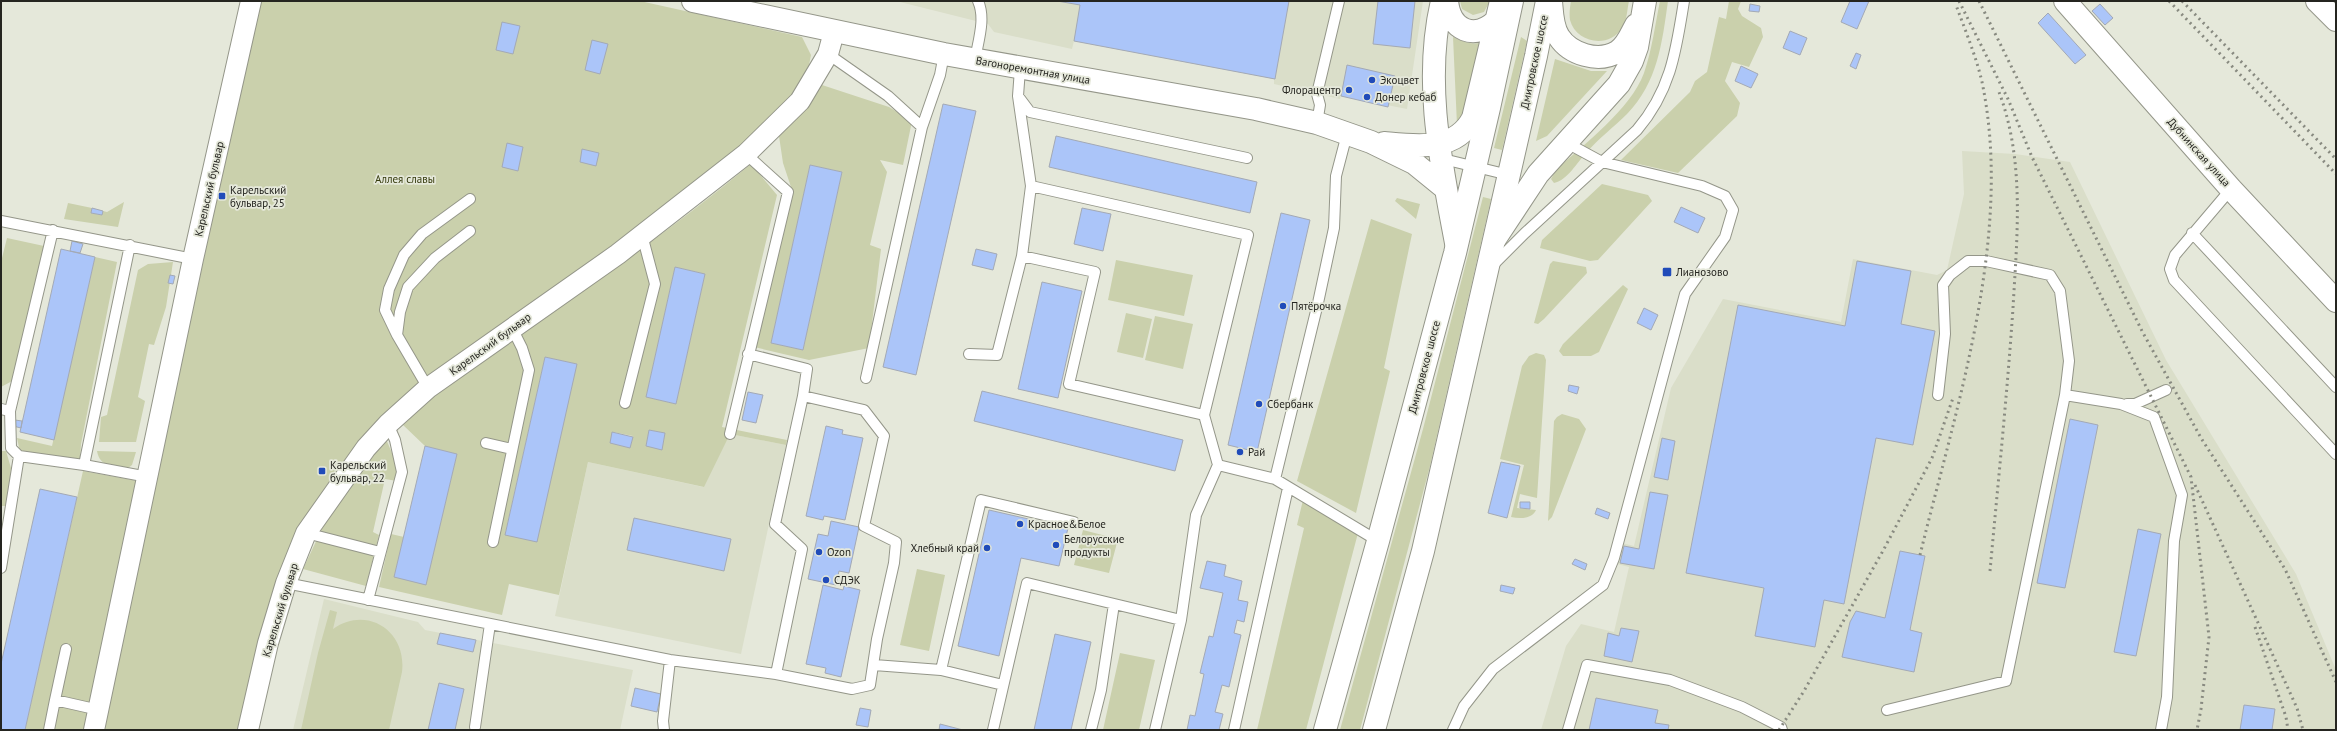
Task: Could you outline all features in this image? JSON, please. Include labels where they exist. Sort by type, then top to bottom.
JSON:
[{"type":"street","name":"Карельский бульвар","points":[[94,730],[193,259],[251,1]]},
{"type":"street","name":"Вагоноремонтная улица","points":[[693,1],[834,32],[1020,69],[1250,108],[1317,123],[1371,142],[1414,163],[1446,189]]},
{"type":"street","points":[[1442,1],[1434,70],[1438,151],[1456,243]]},
{"type":"street","points":[[1447,1],[1453,21],[1460,28],[1479,31],[1488,28],[1499,10]]},
{"type":"street","name":"Дмитровское шоссе","points":[[1325,730],[1378,541],[1456,243],[1512,1]]},
{"type":"street","name":"Дмитровское шоссе","points":[[1374,730],[1423,551],[1547,1]]},
{"type":"street","name":"Дмитровское шоссе","points":[[1551,1],[1558,36],[1566,46],[1576,52],[1589,56],[1603,56],[1617,52],[1628,41],[1645,5]]},
{"type":"street","name":"Дубнинская улица","points":[[2065,1],[2232,189],[2336,301]]},
{"type":"street","points":[[2317,1],[2336,20]]},
{"type":"street","name":"Дмитровское шоссе","points":[[1494,241],[1538,174],[1565,142],[1619,84],[1634,54],[1645,5]]},
{"type":"street","name":"Вагоноремонтная улица","points":[[1371,142],[1411,146],[1438,151],[1462,135],[1470,123],[1499,10]]},
{"type":"street","name":"Карельский бульвар","points":[[248,730],[268,643],[286,583],[306,533],[366,448],[388,424],[428,388],[642,235],[746,154],[800,101],[828,54],[834,32]]},
{"type":"lane","points":[[975,60],[982,22],[982,9],[978,1]]},
{"type":"lane","points":[[1317,123],[1320,106],[1317,94],[1339,1]]},
{"type":"lane","points":[[1486,272],[1525,233],[1637,130],[1659,100],[1672,65],[1684,1]]},
{"type":"lane","points":[[828,54],[888,96],[922,127]]},
{"type":"lane","points":[[866,378],[922,127],[940,75],[944,54]]},
{"type":"lane","points":[[968,354],[997,356],[1022,256],[1031,186],[1018,96],[1020,69]]},
{"type":"lane","points":[[1018,96],[1030,112],[1248,158]]},
{"type":"lane","points":[[1274,479],[1318,303],[1334,228],[1336,176],[1348,134]]},
{"type":"lane","points":[[1453,730],[1464,706],[1493,669],[1603,585],[1614,558],[1685,294],[1725,236],[1732,210],[1725,196],[1702,186],[1602,162],[1565,142]]},
{"type":"lane","points":[[1438,151],[1475,166],[1509,175]]},
{"type":"lane","points":[[730,434],[788,192],[746,154]]},
{"type":"lane","points":[[1031,186],[1248,235],[1204,415],[1218,465],[1196,514],[1181,620],[1155,730]]},
{"type":"lane","points":[[2232,189],[2192,232],[2175,255],[2170,269],[2174,280],[2336,454]]},
{"type":"lane","points":[[428,388],[397,335],[385,310],[389,289],[404,255],[422,234],[470,199]]},
{"type":"lane","points":[[2,220],[193,259]]},
{"type":"lane","points":[[53,230],[6,410],[11,448],[19,456],[84,465],[148,478]]},
{"type":"lane","points":[[397,335],[400,312],[408,287],[435,258],[470,231]]},
{"type":"lane","points":[[2192,232],[2336,387]]},
{"type":"lane","points":[[625,403],[655,284],[642,235]]},
{"type":"lane","points":[[84,465],[130,245]]},
{"type":"lane","points":[[1022,256],[1095,272],[1069,384],[1204,415]]},
{"type":"lane","points":[[1887,710],[2006,681],[2065,395],[2069,361],[2060,290],[2050,275],[1993,263],[1968,261],[1950,276],[1943,285],[1945,334],[1938,395]]},
{"type":"lane","points":[[493,542],[529,370],[522,348],[512,328]]},
{"type":"lane","points":[[748,354],[807,369],[803,396],[775,524],[802,549],[776,674]]},
{"type":"lane","points":[[2121,404],[2135,404],[2166,390]]},
{"type":"lane","points":[[2065,395],[2121,404],[2136,408],[2154,417],[2182,495],[2174,541],[2167,697],[2161,730]]},
{"type":"lane","points":[[286,583],[670,660],[776,674],[852,689],[870,685],[877,639],[894,563],[896,542],[864,526],[884,436],[864,410],[803,396]]},
{"type":"lane","points":[[368,600],[402,472],[395,440],[388,424]]},
{"type":"lane","points":[[486,443],[512,449]]},
{"type":"lane","points":[[1,568],[19,456]]},
{"type":"lane","points":[[1218,465],[1274,479],[1378,541]]},
{"type":"lane","points":[[1234,730],[1288,488]]},
{"type":"lane","points":[[941,670],[981,500],[1074,522]]},
{"type":"lane","points":[[306,533],[380,552]]},
{"type":"lane","points":[[993,730],[1027,583],[1181,620]]},
{"type":"lane","points":[[1091,730],[1101,690],[1114,604]]},
{"type":"lane","points":[[474,727],[490,624]]},
{"type":"lane","points":[[49,730],[66,649]]},
{"type":"lane","points":[[664,730],[663,721],[670,660]]},
{"type":"lane","points":[[874,665],[941,670],[1003,685]]},
{"type":"lane","points":[[1568,730],[1587,665],[1670,680],[1742,707],[1781,727],[1782,730]]},
{"type":"lane","points":[[55,700],[99,710]]},
{"type":"shaded area","points":[[896,1],[1423,1],[1407,109],[1341,96],[1340,99],[1274,84],[1274,79],[1074,41],[1072,49],[994,32],[988,24]]},
{"type":"shaded area","points":[[1962,151],[2015,154],[2070,162],[2166,360],[2296,574],[2336,670],[2336,730],[1541,730],[1566,646],[1581,624],[1614,632],[1629,567],[1617,564],[1622,543],[1634,546],[1671,388],[1723,299],[1841,322],[1853,259],[1937,275],[1947,270],[1964,194]]},
{"type":"shaded area","points":[[730,434],[786,445],[741,654],[555,616],[588,462],[703,487]]},
{"type":"shaded area","points":[[324,599],[418,622],[425,630],[633,670],[620,730],[293,730]]},
{"type":"green space","name":"Аллея славы","points":[[259,1],[640,1],[802,37],[811,55],[808,70],[795,93],[743,151],[380,421],[341,467],[307,519],[241,730],[103,730]]},
{"type":"green space","points":[[1460,1],[1490,1],[1484,12],[1473,15],[1462,9]]},
{"type":"green space","points":[[1571,1],[1629,1],[1624,25],[1616,35],[1609,39],[1601,41],[1586,38],[1573,28],[1570,20]]},
{"type":"green space","points":[[1660,1],[1668,1],[1661,47],[1646,89],[1627,114],[1583,156],[1568,175],[1554,183],[1551,179],[1556,170],[1618,113],[1637,87],[1644,73],[1649,55]]},
{"type":"green space","points":[[1729,1],[1741,1],[1738,9],[1742,16],[1761,28],[1763,37],[1749,67],[1732,62],[1725,81],[1740,103],[1737,116],[1678,173],[1621,160],[1690,92],[1695,81],[1707,72],[1719,17],[1726,19]]},
{"type":"green space","points":[[1453,37],[1469,43],[1486,42],[1469,118],[1457,125]]},
{"type":"green space","points":[[1521,37],[1527,41],[1502,150],[1494,148]]},
{"type":"green space","points":[[1555,59],[1591,71],[1607,71],[1547,136],[1536,141]]},
{"type":"green space","points":[[822,85],[889,107],[912,121],[903,165],[880,160],[887,172],[870,245],[881,249],[869,348],[809,360],[754,347],[792,190],[783,163],[779,136],[807,105]],"holes":[[[810,165],[842,172],[803,350],[771,343]]]},
{"type":"green space","points":[[751,164],[777,195],[722,427],[787,440],[786,445],[730,434],[704,487],[588,462],[559,595],[509,584],[502,615],[379,587],[391,534],[404,537],[394,577],[426,584],[457,454],[425,446],[402,424],[424,403],[631,257],[712,196]],"holes":[[[675,267],[705,274],[676,404],[646,397]],[[545,357],[577,364],[505,534]],[[649,430],[665,433],[662,449],[646,446]],[[613,432],[633,436],[630,448],[610,443]]]},
{"type":"green space","points":[[1602,184],[1648,195],[1652,201],[1598,260],[1590,261],[1540,248],[1542,240]]},
{"type":"green space","points":[[1483,197],[1491,199],[1430,466],[1360,730],[1340,730],[1423,429]]},
{"type":"green space","points":[[1397,198],[1420,204],[1416,219],[1395,201]]},
{"type":"green space","points":[[124,202],[118,227],[64,219],[68,203],[92,208],[91,213],[101,215],[103,211],[107,212]]},
{"type":"green space","points":[[1371,219],[1412,234],[1384,368],[1390,371],[1356,513],[1297,481]]},
{"type":"green space","points":[[7,238],[44,246],[14,380],[1,387],[1,262]]},
{"type":"green space","points":[[95,257],[117,262],[81,444],[80,460],[20,452],[17,438],[52,446]]},
{"type":"green space","points":[[1116,260],[1193,275],[1184,316],[1108,300]]},
{"type":"green space","points":[[1553,261],[1586,267],[1587,273],[1544,319],[1538,324],[1534,323],[1550,264]]},
{"type":"green space","points":[[173,262],[166,307],[154,345],[149,344],[138,397],[145,401],[136,442],[99,442],[101,417],[107,415],[138,270],[148,264]]},
{"type":"green space","points":[[1623,285],[1628,289],[1599,352],[1591,356],[1563,356],[1559,351],[1563,344]]},
{"type":"green space","points":[[1126,313],[1152,319],[1143,358],[1117,352]]},
{"type":"green space","points":[[1155,316],[1193,324],[1183,369],[1145,360]]},
{"type":"green space","points":[[1536,353],[1544,355],[1546,360],[1537,498],[1520,494],[1517,508],[1536,510],[1529,517],[1514,518],[1511,517],[1524,465],[1500,459],[1522,366],[1529,356]]},
{"type":"green space","points":[[1562,414],[1579,419],[1586,429],[1552,517],[1548,521],[1554,421]]},
{"type":"green space","points":[[386,439],[398,467],[397,481],[385,479],[373,532],[379,535],[366,586],[303,569],[329,514]]},
{"type":"green space","points":[[1,451],[6,451],[11,468],[8,502],[5,506],[1,506]]},
{"type":"green space","points":[[97,451],[136,452],[132,465],[128,468],[104,463],[101,461]]},
{"type":"green space","points":[[83,471],[138,481],[86,730],[25,730]]},
{"type":"green space","points":[[1303,500],[1358,533],[1306,730],[1257,730],[1304,528],[1297,525]]},
{"type":"green space","points":[[1083,530],[1118,539],[1109,573],[1074,565]]},
{"type":"green space","points":[[917,569],[945,575],[929,651],[900,645]]},
{"type":"green space","points":[[330,610],[337,612],[333,629],[346,622],[359,620],[371,621],[382,626],[391,634],[398,645],[402,657],[402,672],[389,730],[301,730],[318,653]]},
{"type":"green space","points":[[1120,653],[1155,660],[1139,730],[1103,730]]},
{"type":"building","points":[[1057,1],[1289,1],[1275,79],[1074,41],[1080,5]]},
{"type":"building","points":[[1378,1],[1415,1],[1410,48],[1373,44]]},
{"type":"building","points":[[1850,1],[1869,1],[1857,29],[1841,22]]},
{"type":"building","points":[[1750,4],[1760,6],[1759,12],[1749,11]]},
{"type":"building","points":[[2100,4],[2113,18],[2105,25],[2092,11]]},
{"type":"building","points":[[2048,13],[2086,55],[2075,64],[2038,23]]},
{"type":"building","points":[[502,22],[520,26],[513,54],[496,50]]},
{"type":"building","points":[[1790,31],[1807,38],[1800,55],[1783,48]]},
{"type":"building","points":[[592,40],[608,44],[600,74],[585,70]]},
{"type":"building","points":[[1856,53],[1861,55],[1856,69],[1850,66]]},
{"type":"building","points":[[1347,65],[1395,76],[1388,107],[1341,96]]},
{"type":"building","points":[[1741,66],[1758,74],[1751,88],[1735,81]]},
{"type":"building","points":[[943,104],[976,111],[916,375],[883,367]]},
{"type":"building","points":[[1056,136],[1257,182],[1250,213],[1049,167]]},
{"type":"building","points":[[507,143],[523,147],[518,171],[502,167]]},
{"type":"building","points":[[582,149],[599,153],[596,166],[580,162]]},
{"type":"building","points":[[810,165],[842,172],[803,350],[771,343]]},
{"type":"building","points":[[1681,207],[1705,218],[1698,233],[1674,222]]},
{"type":"building","points":[[92,208],[103,211],[102,215],[91,213]]},
{"type":"building","points":[[1082,208],[1111,214],[1103,251],[1074,244]]},
{"type":"building","points":[[1281,213],[1310,220],[1257,452],[1228,445]]},
{"type":"building","points":[[72,241],[83,244],[80,253],[70,251]]},
{"type":"building","points":[[61,249],[95,257],[54,440],[20,432]]},
{"type":"building","points":[[976,249],[997,254],[993,270],[972,265]]},
{"type":"building","points":[[1857,261],[1911,271],[1901,324],[1935,331],[1913,445],[1876,438],[1844,604],[1824,600],[1815,647],[1755,636],[1764,588],[1686,573],[1738,305],[1845,326]]},
{"type":"building","points":[[675,267],[705,274],[676,404],[646,397]]},
{"type":"building","points":[[170,275],[175,276],[173,284],[168,283]]},
{"type":"building","points":[[1042,282],[1082,291],[1058,398],[1018,389]]},
{"type":"building","points":[[1644,308],[1658,315],[1651,330],[1637,323]]},
{"type":"building","points":[[545,357],[577,364],[537,542],[505,535]]},
{"type":"building","points":[[1569,385],[1579,387],[1577,394],[1568,391]]},
{"type":"building","points":[[982,391],[1183,440],[1175,471],[974,421]]},
{"type":"building","points":[[748,392],[763,395],[756,423],[742,420]]},
{"type":"building","points":[[2070,419],[2098,425],[2065,588],[2037,583]]},
{"type":"building","points":[[15,420],[22,421],[21,428],[13,426]]},
{"type":"building","points":[[826,426],[843,430],[842,434],[863,438],[845,520],[824,516],[823,520],[806,516]]},
{"type":"building","points":[[649,430],[665,433],[662,450],[646,446]]},
{"type":"building","points":[[612,432],[633,437],[630,448],[610,443]]},
{"type":"building","points":[[1662,438],[1675,441],[1668,480],[1654,477]]},
{"type":"building","points":[[425,446],[457,454],[426,585],[394,577]]},
{"type":"building","points":[[1501,462],[1520,466],[1507,518],[1488,513]]},
{"type":"building","points":[[40,489],[77,497],[25,730],[1,730],[1,664]]},
{"type":"building","points":[[1650,492],[1668,495],[1654,569],[1620,563],[1624,546],[1639,549]]},
{"type":"building","points":[[1520,502],[1530,502],[1530,509],[1520,508]]},
{"type":"building","points":[[1597,508],[1610,513],[1608,519],[1595,514]]},
{"type":"building","points":[[989,510],[1068,528],[1059,566],[1021,558],[999,656],[958,646]]},
{"type":"building","points":[[634,518],[731,539],[724,571],[627,550]]},
{"type":"building","points":[[831,521],[859,527],[849,573],[839,571],[836,585],[808,579],[818,534],[828,536]]},
{"type":"building","points":[[2138,529],[2161,534],[2136,656],[2114,652]]},
{"type":"building","points":[[1900,551],[1925,556],[1910,630],[1922,633],[1914,672],[1842,657],[1850,622],[1856,611],[1885,618]]},
{"type":"building","points":[[1575,559],[1587,564],[1585,570],[1572,564]]},
{"type":"building","points":[[1207,561],[1226,565],[1224,576],[1242,581],[1238,600],[1248,602],[1244,622],[1237,620],[1234,633],[1241,635],[1229,687],[1222,685],[1215,712],[1223,714],[1219,730],[1187,730],[1190,715],[1195,716],[1204,674],[1200,673],[1209,636],[1213,637],[1223,593],[1200,588]]},
{"type":"building","points":[[823,585],[843,590],[844,586],[860,590],[841,677],[825,673],[826,668],[806,664]]},
{"type":"building","points":[[1501,585],[1515,588],[1513,594],[1500,591]]},
{"type":"building","points":[[1621,628],[1639,631],[1632,662],[1604,656],[1608,633],[1619,636]]},
{"type":"building","points":[[440,633],[476,640],[473,652],[437,644]]},
{"type":"building","points":[[1055,634],[1091,642],[1071,730],[1034,730]]},
{"type":"building","points":[[439,683],[464,689],[455,730],[428,730]]},
{"type":"building","points":[[635,688],[661,694],[657,712],[631,706]]},
{"type":"building","points":[[1596,698],[1658,710],[1655,723],[1669,725],[1668,730],[1589,730]]},
{"type":"building","points":[[2244,705],[2275,709],[2272,730],[2240,730]]},
{"type":"building","points":[[860,708],[871,710],[868,727],[856,725]]},
{"type":"building","points":[[940,724],[963,730],[939,730]]},
{"type":"railway","points":[[1959,1],[2008,99],[2032,157],[2191,477],[2209,637],[2201,709],[2197,730]]},
{"type":"railway","points":[[1979,1],[2142,331],[2201,438],[2285,569],[2336,682]]},
{"type":"railway","points":[[2169,1],[2336,174]]},
{"type":"railway","points":[[2182,1],[2336,159]]},
{"type":"railway","points":[[1920,555],[1964,381],[1986,260],[1991,200],[1990,140],[1982,82],[1974,53],[1956,5]]},
{"type":"railway","points":[[1990,571],[2011,341],[2017,226],[2016,172],[2013,145],[1999,92]]},
{"type":"railway","points":[[1779,730],[1804,691],[1884,549],[1932,458],[1953,398]]},
{"type":"railway","points":[[2195,485],[2297,708],[2303,730]]},
{"type":"railway","points":[[2255,627],[2286,717],[2288,730]]},
{"type":"place","name":"Экоцвет","points":[[1372,80]]},
{"type":"place","name":"Флорацентр","points":[[1349,90]]},
{"type":"place","name":"Донер кебаб","points":[[1367,97]]},
{"type":"place","name":"Карельский бульвар, 25","points":[[222,196]]},
{"type":"place","name":"Лианозово","points":[[1667,272]]},
{"type":"place","name":"Пятёрочка","points":[[1283,306]]},
{"type":"place","name":"Сбербанк","points":[[1259,404]]},
{"type":"place","name":"Рай","points":[[1240,452]]},
{"type":"place","name":"Карельский бульвар, 22","points":[[322,471]]},
{"type":"place","name":"Красное&Белое","points":[[1020,524]]},
{"type":"place","name":"Белорусские продукты","points":[[1056,545]]},
{"type":"place","name":"Хлебный край","points":[[987,548]]},
{"type":"place","name":"Ozon","points":[[819,552]]},
{"type":"place","name":"СДЭК","points":[[826,580]]}]
